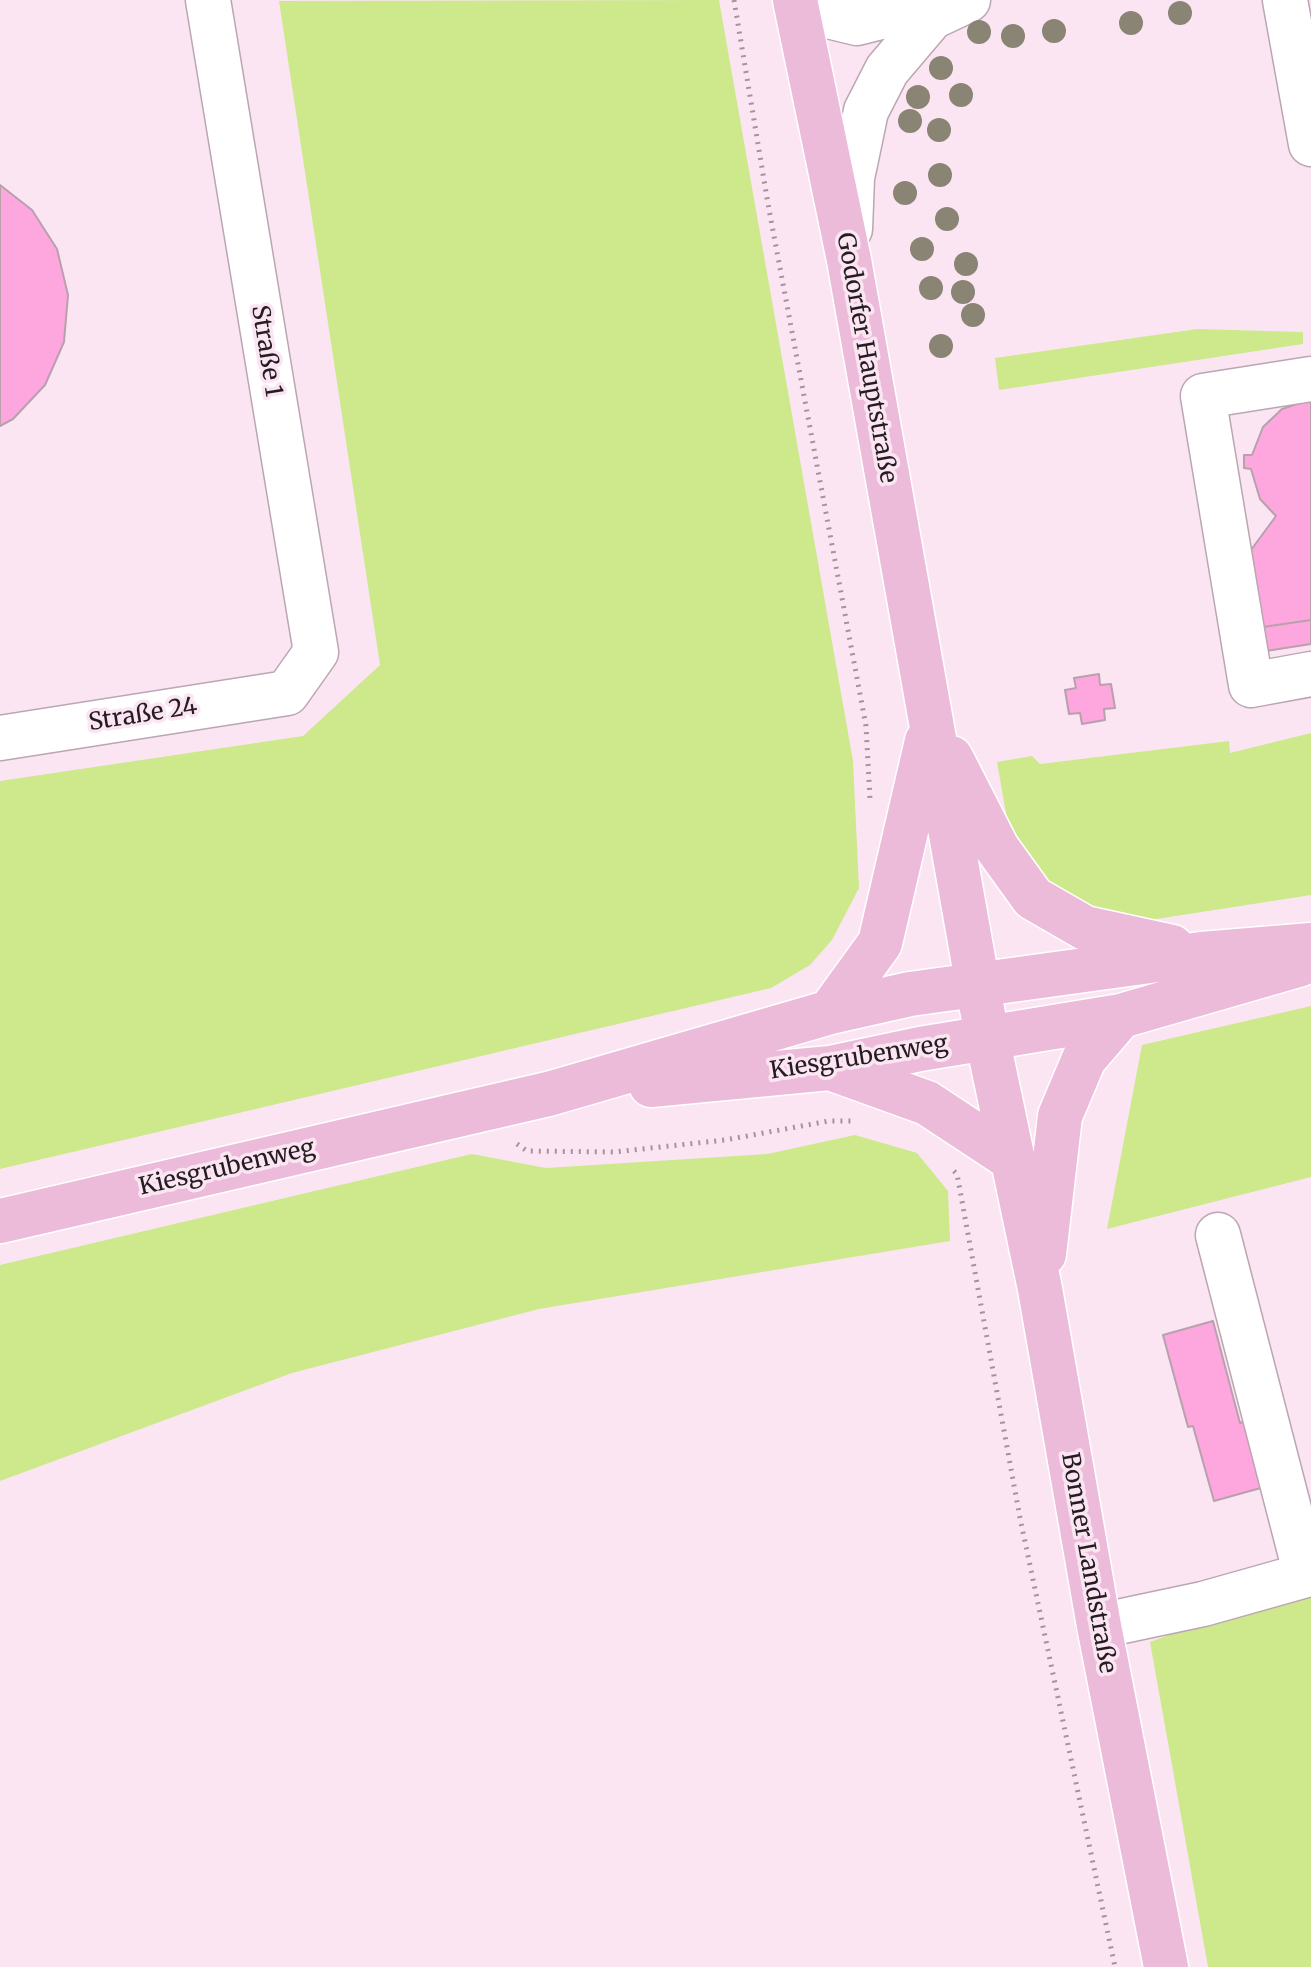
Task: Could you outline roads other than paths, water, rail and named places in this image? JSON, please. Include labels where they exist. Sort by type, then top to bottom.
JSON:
[{"type":"main road","name":"Godorfer Hauptstraße","points":[[796,0],[849,260],[987,1037]]},
{"type":"main road","name":"Godorfer Hauptstraße","points":[[931,720],[997,848],[1033,898],[1085,928],[1201,954]]},
{"type":"main road","name":"Kiesgrubenweg","points":[[830,1012],[880,943],[931,720]]},
{"type":"main road","name":"Kiesgrubenweg","points":[[0,1221],[548,1094],[830,1012],[910,994],[1201,954],[1311,945]]},
{"type":"main road","name":"Kiesgrubenweg","points":[[548,1094],[830,1068],[987,1037],[1121,1016],[1311,961]]},
{"type":"main road","points":[[1040,1289],[1060,1116],[1084,1059],[1121,1016]]},
{"type":"main road","name":"Bonner Landstraße","points":[[987,1037],[1040,1289],[1099,1626],[1166,1967]]},
{"type":"main road","points":[[830,1068],[927,1103],[1012,1159]]},
{"type":"lane","name":"Straße 1","points":[[208,0],[316,652],[287,693]]},
{"type":"lane","points":[[796,0],[824,15],[857,23],[934,4]]},
{"type":"lane","points":[[1285,0],[1311,144]]},
{"type":"lane","points":[[849,260],[852,178],[866,111],[887,70],[934,4]]},
{"type":"lane","points":[[1311,379],[1203,396],[1251,685],[1311,674]]},
{"type":"lane","name":"Straße 24","points":[[0,738],[287,693]]},
{"type":"lane","points":[[1099,1626],[1203,1604],[1306,1575],[1218,1235]]}]
